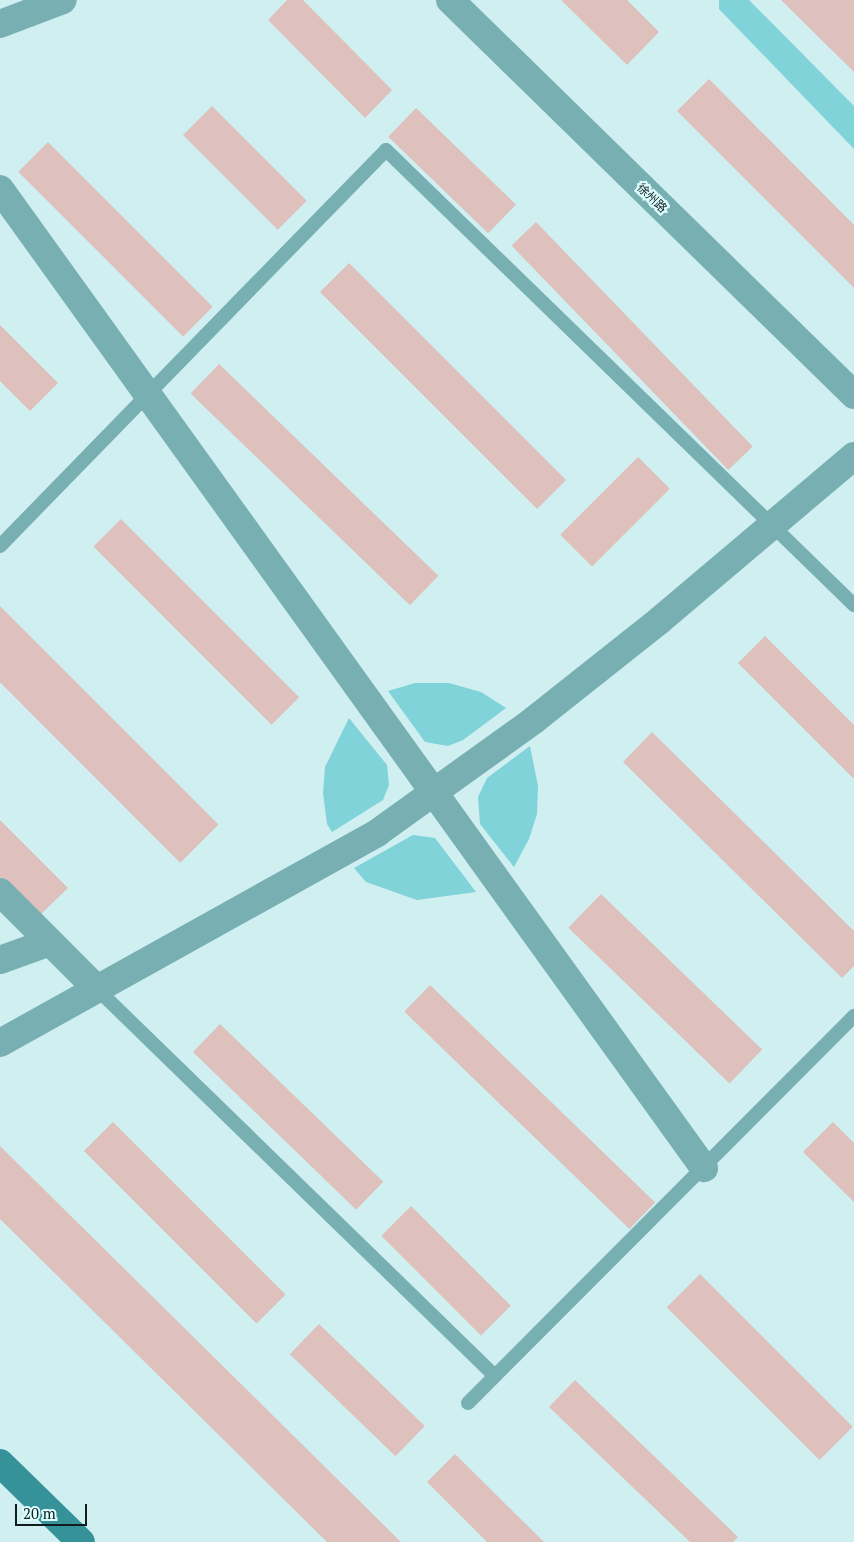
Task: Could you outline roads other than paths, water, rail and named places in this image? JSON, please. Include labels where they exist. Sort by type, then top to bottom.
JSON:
[{"type":"main road","points":[[0,1463],[81,1542]]},
{"type":"street","points":[[0,24],[63,0]]},
{"type":"street","name":"徐州路","points":[[450,0],[854,395]]},
{"type":"street","points":[[0,189],[704,1168]]},
{"type":"street","points":[[0,1043],[378,833],[534,720],[854,456]]},
{"type":"street","points":[[0,892],[97,989]]},
{"type":"street","points":[[0,960],[50,942]]},
{"type":"lane","points":[[0,546],[386,150],[773,524],[854,606]]},
{"type":"lane","points":[[97,989],[495,1376]]},
{"type":"lane","points":[[468,1403],[854,1016]]}]
